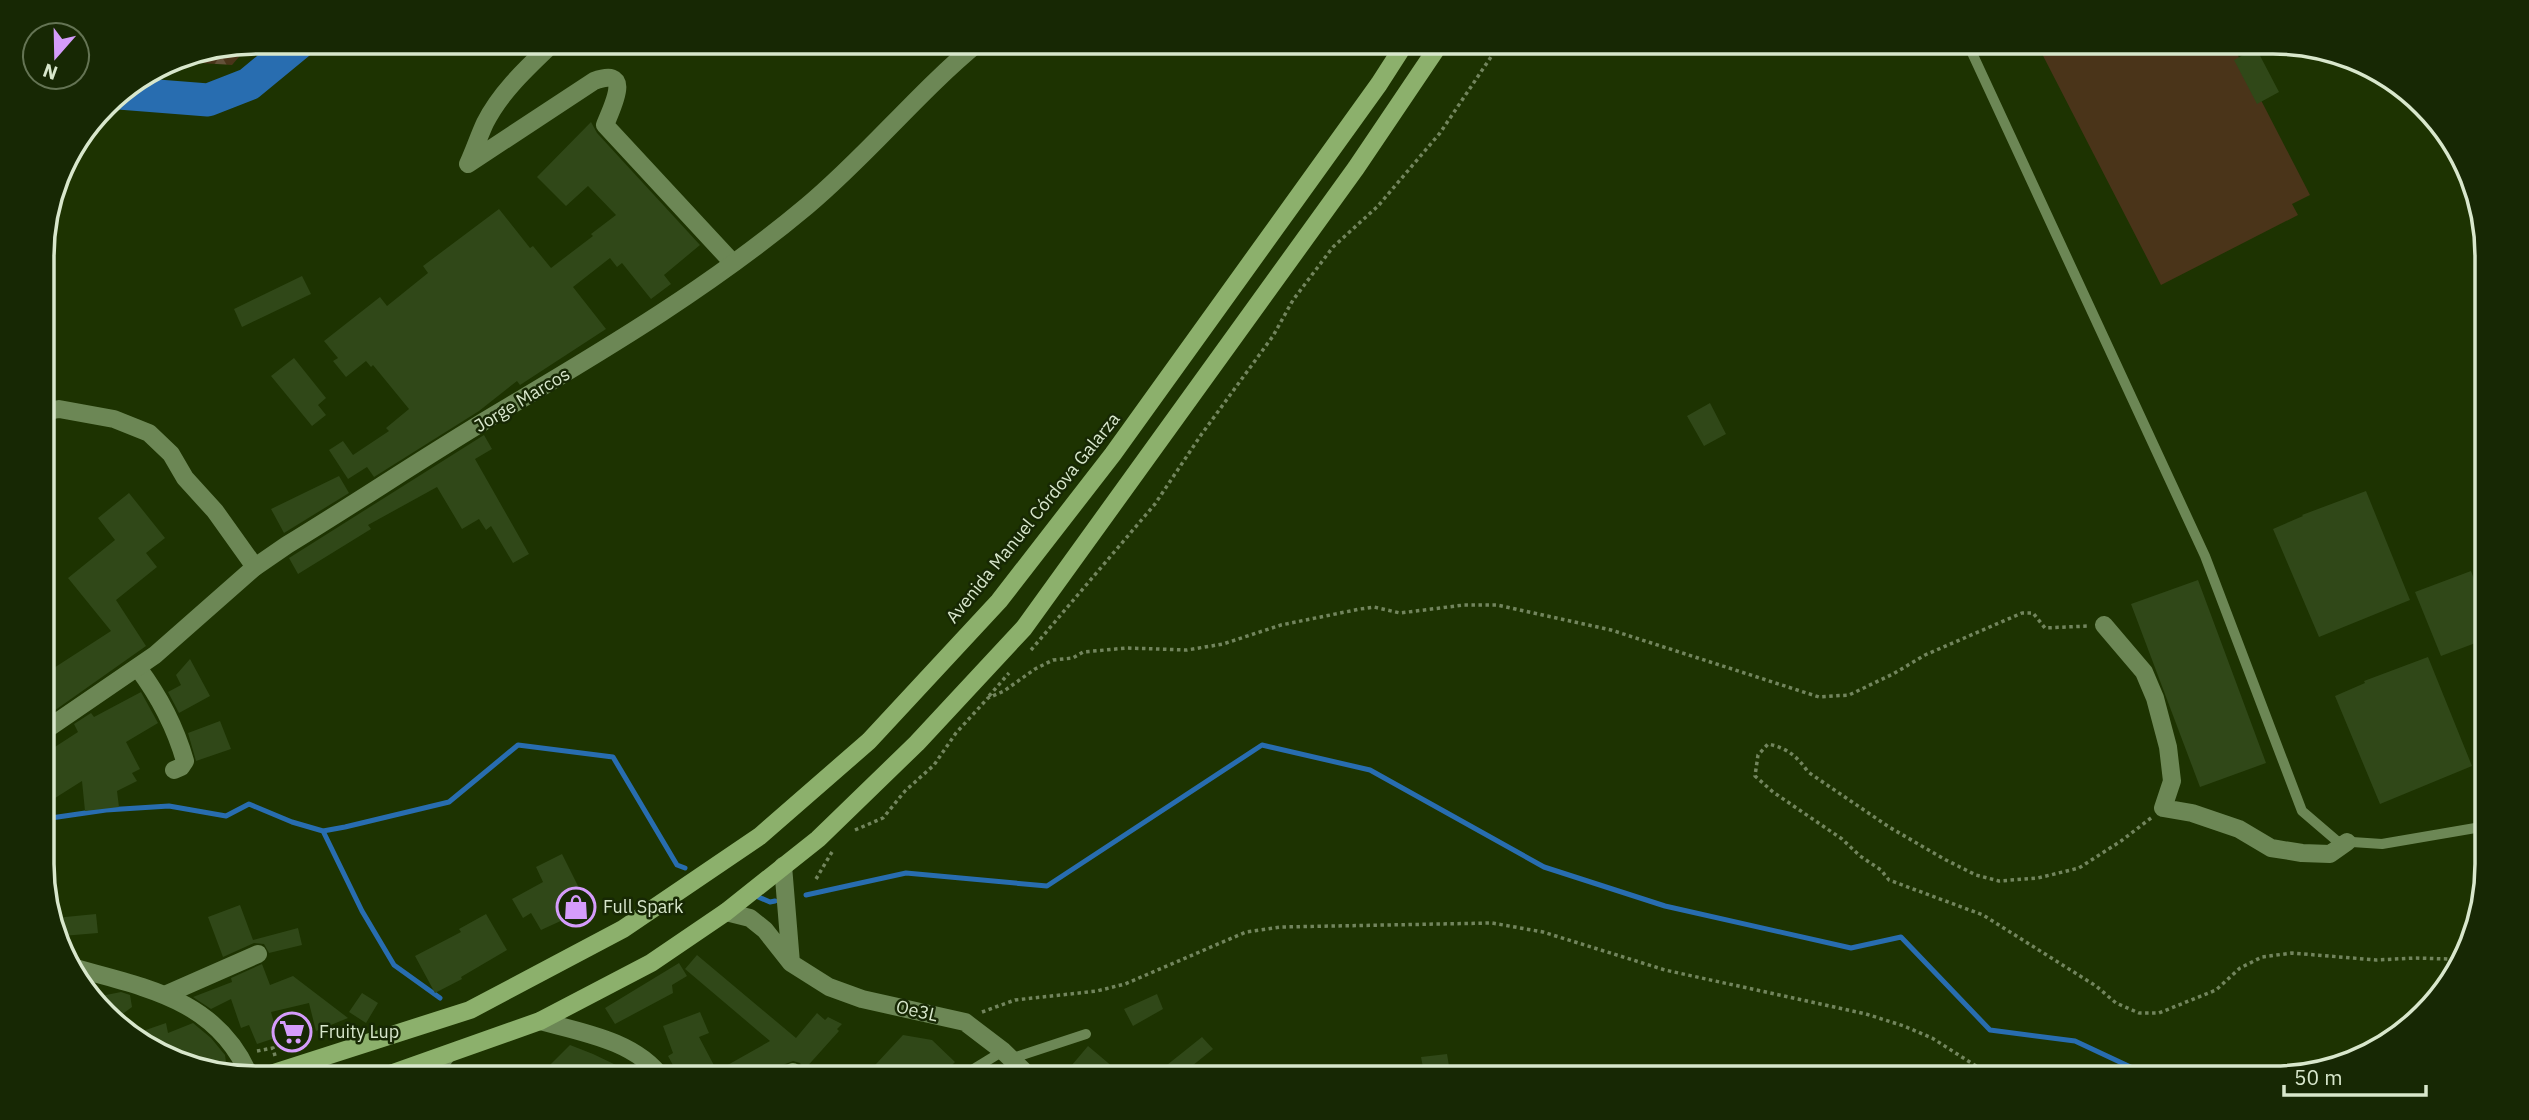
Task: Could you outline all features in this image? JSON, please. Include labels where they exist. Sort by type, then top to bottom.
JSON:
[{"type":"main road","name":"Avenida Manuel Córdova Galarza","points":[[295,1066],[470,1010],[624,929],[760,836],[869,741],[999,601],[1113,454],[1398,54]]},
{"type":"main road","points":[[415,1066],[540,1021],[651,963],[726,912],[818,838],[917,743],[1024,628],[1356,169],[1433,54]]},
{"type":"main road","points":[[1330,150],[1356,169]]},
{"type":"street","points":[[542,54],[513,83],[485,122],[468,164],[594,81],[604,77],[612,78],[618,83],[619,90],[605,125],[733,262]]},
{"type":"street","name":"Jorge Marcos","points":[[54,724],[138,668],[255,567],[287,545],[648,324],[733,262],[807,206],[964,54]]},
{"type":"street","points":[[55,411],[114,419],[149,433],[171,454],[185,478],[215,511],[255,567]]},
{"type":"street","points":[[2104,625],[2144,672],[2155,698],[2165,735],[2172,781],[2163,807],[2192,813],[2239,829],[2270,848],[2330,854],[2347,842]]},
{"type":"street","points":[[138,668],[154,690],[180,743],[185,761],[181,767],[174,769]]},
{"type":"street","points":[[783,866],[791,963]]},
{"type":"street","name":"Oe3L","points":[[726,912],[750,918],[765,930],[791,963],[829,987],[862,999],[965,1022],[1018,1066]]},
{"type":"street","points":[[167,994],[258,954]]},
{"type":"street","points":[[85,971],[167,994],[189,1006],[217,1027],[240,1054],[245,1065]]},
{"type":"street","points":[[540,1021],[611,1041],[654,1066]]},
{"type":"lane","points":[[1973,54],[2205,556],[2302,810],[2337,841],[2382,844],[2475,828]]},
{"type":"lane","points":[[985,1066],[1007,1055],[1086,1034]]},
{"type":"lane","points":[[443,1066],[453,1053]]},
{"type":"path","points":[[1023,658],[1155,503],[1273,336],[1293,300],[1333,247],[1378,206],[1440,133],[1493,54]]},
{"type":"path","points":[[988,698],[1053,660],[1073,658],[1083,652],[1127,648],[1187,650],[1223,644],[1281,625],[1374,607],[1400,613],[1497,604],[1611,630],[1819,697],[1849,695],[1925,655],[2022,613],[2034,613],[2045,628],[2104,625]]},
{"type":"path","points":[[849,833],[883,818],[905,791],[934,765],[956,733],[1014,668]]},
{"type":"path","points":[[2163,807],[2122,841],[2079,868],[2038,878],[1999,881],[1976,875],[1889,827],[1808,772],[1785,748],[1768,744],[1758,755],[1755,776],[1773,792],[1842,839],[1860,856],[1881,870],[1889,880],[1983,915],[2096,986],[2116,1003],[2139,1013],[2159,1013],[2216,990],[2240,968],[2262,957],[2292,953],[2376,960],[2451,960]]},
{"type":"path","points":[[816,879],[836,844]]},
{"type":"path","points":[[965,1022],[1015,1000],[1097,991],[1125,984],[1246,932],[1281,928],[1492,923],[1543,932],[1665,970],[1866,1014],[1933,1038],[1975,1065]]},
{"type":"path","points":[[256,1058],[253,1052],[273,1048]]},
{"type":"green space","points":[[2042,54],[2237,54],[2310,195],[2292,204],[2298,215],[2161,285]]},
{"type":"green space","points":[[240,55],[232,65],[199,63]]},
{"type":"building","points":[[2245,54],[2259,54],[2279,92],[2257,104],[2234,60]]},
{"type":"building","points":[[591,122],[597,133],[700,245],[664,275],[671,284],[651,299],[622,263],[617,267],[610,258],[573,287],[606,329],[520,385],[517,381],[479,411],[374,477],[367,467],[348,479],[329,450],[343,441],[353,455],[389,431],[386,428],[409,409],[373,365],[371,367],[366,361],[346,377],[333,361],[338,358],[324,341],[380,297],[387,306],[428,273],[423,266],[499,209],[530,248],[533,246],[551,268],[593,236],[591,234],[616,215],[588,186],[566,206],[537,177]]},
{"type":"building","points":[[302,276],[311,294],[242,327],[234,309]]},
{"type":"building","points":[[294,358],[326,398],[318,405],[326,415],[312,426],[271,376]]},
{"type":"building","points":[[1710,403],[1726,434],[1704,446],[1687,416]]},
{"type":"building","points":[[484,435],[492,449],[475,459],[529,554],[513,563],[491,526],[486,530],[479,519],[462,529],[437,487],[368,525],[371,529],[298,574],[289,558]]},
{"type":"building","points":[[339,476],[349,493],[284,533],[271,509]]},
{"type":"building","points":[[2366,491],[2410,600],[2319,637],[2273,529]]},
{"type":"building","points":[[129,493],[165,538],[146,553],[157,567],[116,600],[146,646],[54,711],[54,668],[111,631],[68,578],[115,540],[98,518]]},
{"type":"building","points":[[2471,571],[2475,582],[2475,643],[2441,656],[2415,592]]},
{"type":"building","points":[[2198,580],[2266,763],[2200,787],[2131,604]]},
{"type":"building","points":[[2428,657],[2472,766],[2380,804],[2335,696],[2365,683],[2364,681]]},
{"type":"building","points":[[190,659],[210,696],[179,713],[168,692],[181,685],[176,675]]},
{"type":"building","points":[[141,692],[158,723],[126,742],[140,769],[132,773],[137,781],[117,791],[119,807],[85,811],[82,781],[54,799],[54,747],[78,732],[74,724],[91,713],[94,717]]},
{"type":"building","points":[[220,721],[231,749],[196,761],[188,733]]},
{"type":"building","points":[[562,854],[589,908],[541,930],[531,913],[523,918],[512,899],[543,882],[536,867]]},
{"type":"building","points":[[240,905],[253,940],[298,928],[302,945],[269,953],[264,944],[254,943],[223,957],[208,917]]},
{"type":"building","points":[[96,914],[98,933],[68,935],[61,917]]},
{"type":"building","points":[[486,914],[507,950],[435,993],[415,956],[461,932],[459,929]]},
{"type":"building","points":[[697,955],[796,1038],[817,1013],[825,1020],[828,1017],[842,1024],[837,1029],[839,1031],[808,1066],[793,1061],[781,1066],[726,1066],[770,1041],[685,969]]},
{"type":"building","points":[[679,963],[687,976],[672,985],[673,993],[615,1024],[605,1008]]},
{"type":"building","points":[[262,964],[270,985],[293,976],[348,1018],[316,1031],[309,1003],[271,1012],[278,1037],[257,1044],[249,1025],[241,1028],[231,999],[211,1009],[193,997],[232,982],[231,978]]},
{"type":"building","points":[[121,992],[130,995],[132,1007],[122,1014],[104,995]]},
{"type":"building","points":[[362,993],[378,1003],[366,1023],[349,1012]]},
{"type":"building","points":[[1157,994],[1163,1009],[1133,1026],[1124,1009]]},
{"type":"building","points":[[700,1012],[709,1033],[699,1037],[714,1066],[673,1066],[668,1056],[673,1053],[663,1026]]},
{"type":"building","points":[[166,1023],[168,1033],[193,1023],[211,1038],[225,1055],[226,1062],[204,1059],[179,1050],[143,1031]]},
{"type":"building","points":[[903,1035],[932,1040],[955,1062],[952,1066],[874,1066]]},
{"type":"building","points":[[1202,1037],[1213,1049],[1193,1066],[1166,1066]]},
{"type":"building","points":[[570,1045],[618,1066],[549,1066]]},
{"type":"building","points":[[1088,1046],[1111,1066],[1071,1066]]},
{"type":"building","points":[[1447,1054],[1449,1065],[1423,1065],[1421,1057]]},
{"type":"waterway","points":[[136,94],[208,100],[249,84],[285,54]]},
{"type":"waterway","points":[[54,818],[106,810],[169,806],[226,816],[249,804],[292,822],[323,831],[449,802],[518,745],[613,757],[677,865],[685,868]]},
{"type":"waterway","points":[[806,895],[906,873],[1047,886],[1262,745],[1370,770],[1544,867],[1665,906],[1851,948],[1901,937],[1990,1030],[2075,1041],[2126,1065]]},
{"type":"waterway","points":[[323,831],[362,911],[394,965],[440,998]]},
{"type":"waterway","points":[[756,896],[770,902],[775,901]]},
{"type":"place","name":"Full Spark","points":[[576,907]]},
{"type":"place","name":"Fruity Lup","points":[[292,1032]]}]
